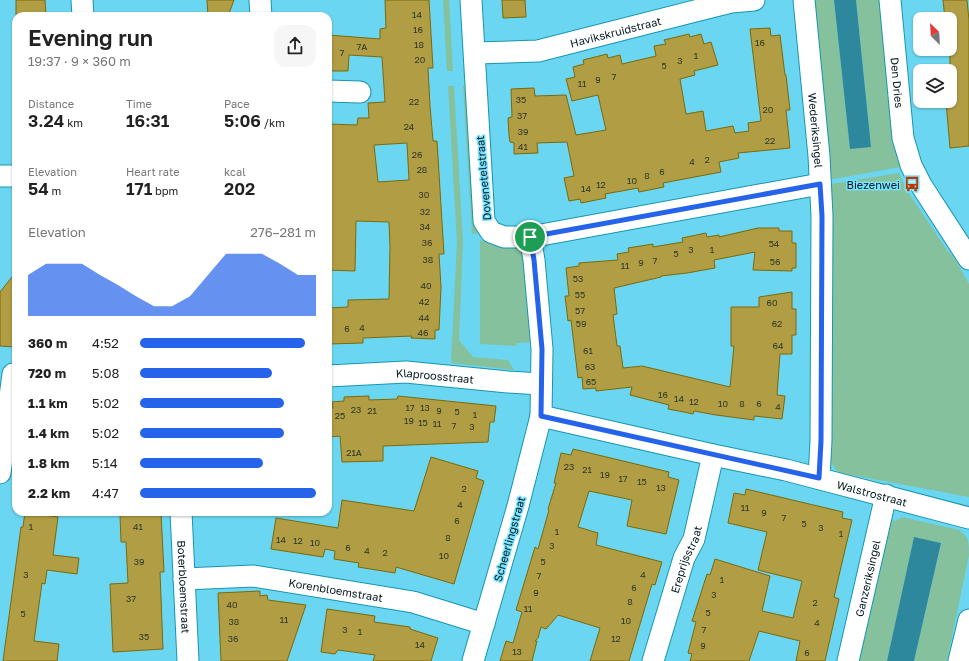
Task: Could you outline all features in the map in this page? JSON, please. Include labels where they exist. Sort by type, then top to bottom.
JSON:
[{"type":"street","points":[[82,0],[83,12]]},
{"type":"street","points":[[260,0],[260,12]]},
{"type":"street","name":"Dovenetelstraat","points":[[471,0],[484,221],[491,232],[504,238],[530,237],[820,184]]},
{"type":"street","name":"Havikskruidstraat","points":[[475,53],[538,51],[730,2],[754,0]]},
{"type":"street","name":"Wederiksingel","points":[[804,0],[819,156],[822,216],[821,441],[819,478]]},
{"type":"street","name":"Den Dries","points":[[890,0],[903,138],[911,165],[921,185],[969,259]]},
{"type":"street","points":[[332,91],[360,92]]},
{"type":"street","points":[[0,176],[12,176]]},
{"type":"street","points":[[530,237],[534,260],[542,349],[541,416]]},
{"type":"street","name":"Klaproosstraat","points":[[332,376],[406,372],[541,384]]},
{"type":"street","points":[[0,473],[10,374]]},
{"type":"street","name":"Walstrostraat","points":[[541,416],[819,478],[969,518]]},
{"type":"street","name":"Scheerlingstraat","points":[[473,661],[518,506],[541,416]]},
{"type":"street","name":"Ereprijsstraat","points":[[653,661],[684,558],[694,539],[713,455]]},
{"type":"street","name":"Ganzeriksingel","points":[[848,661],[886,495]]},
{"type":"street","name":"Boterbloemstraat","points":[[181,516],[188,661]]},
{"type":"street","name":"Korenbloemstraat","points":[[184,579],[254,576],[413,602],[484,624]]},
{"type":"street","points":[[959,661],[969,620]]},
{"type":"green space","points":[[443,0],[449,0],[453,71],[447,71]]},
{"type":"green space","points":[[810,0],[834,0],[850,149],[871,146],[856,0],[881,0],[901,167],[828,180]]},
{"type":"green space","points":[[448,86],[454,86],[463,242],[459,340],[473,357],[508,360],[514,370],[451,363],[457,242]]},
{"type":"green space","points":[[463,86],[469,86],[478,233],[472,234]]},
{"type":"green space","points":[[899,173],[906,189],[947,250],[954,257],[969,284],[969,497],[841,473],[836,470],[831,462],[831,184]]},
{"type":"green space","points":[[480,240],[497,246],[513,246],[520,251],[524,257],[534,342],[517,343],[515,346],[480,344]]},
{"type":"green space","points":[[902,517],[959,530],[968,540],[969,555],[947,661],[914,661],[941,543],[914,538],[887,661],[855,661],[890,520],[895,521]]},
{"type":"water","points":[[834,0],[856,0],[871,147],[850,149]]},
{"type":"water","points":[[914,537],[941,543],[914,661],[887,661]]},
{"type":"building","points":[[16,0],[45,0],[46,12],[16,12]]},
{"type":"building","points":[[207,0],[234,0],[230,12],[208,12]]},
{"type":"building","points":[[385,0],[429,0],[433,68],[428,68],[430,106],[433,141],[437,141],[444,254],[439,254],[441,287],[439,330],[435,330],[435,339],[411,338],[412,336],[363,338],[363,343],[332,344],[332,308],[348,307],[348,300],[389,299],[389,222],[356,221],[355,271],[332,270],[332,124],[357,125],[358,118],[369,118],[368,103],[385,102],[382,57],[349,55],[348,71],[332,71],[332,35],[380,39],[380,29],[386,28]],"holes":[[[407,143],[409,180],[378,182],[374,145]]]},
{"type":"building","points":[[502,0],[525,0],[526,17],[503,18]]},
{"type":"building","points":[[943,0],[967,0],[969,20],[969,146],[950,148],[947,108],[957,108],[957,64],[950,64],[950,56],[957,56],[957,12],[944,12]]},
{"type":"building","points":[[770,28],[771,36],[780,35],[790,110],[786,110],[790,148],[738,153],[739,158],[719,162],[721,172],[663,183],[664,187],[639,192],[638,188],[605,194],[606,198],[581,203],[580,199],[569,201],[564,178],[574,176],[567,142],[537,143],[538,153],[514,154],[514,143],[510,142],[508,118],[512,117],[511,89],[534,88],[535,96],[566,95],[576,135],[606,130],[598,95],[572,101],[566,79],[575,77],[573,67],[584,64],[583,60],[607,54],[608,58],[620,55],[622,64],[656,56],[654,46],[666,44],[664,40],[689,34],[690,37],[701,34],[704,44],[711,42],[718,65],[694,71],[695,75],[680,79],[686,114],[703,111],[706,131],[733,126],[735,133],[749,131],[748,123],[761,121],[750,29]]},
{"type":"building","points":[[758,228],[779,228],[779,231],[792,231],[792,243],[796,243],[796,268],[792,268],[792,271],[753,270],[755,252],[714,260],[715,268],[661,276],[614,288],[617,314],[613,315],[617,346],[620,346],[623,368],[642,366],[730,387],[734,346],[731,346],[731,307],[759,307],[759,297],[792,292],[792,309],[796,309],[796,335],[792,335],[792,354],[780,354],[777,395],[785,396],[782,419],[754,416],[754,420],[694,411],[693,414],[668,409],[669,405],[630,395],[632,387],[596,391],[596,388],[583,389],[582,377],[578,378],[571,320],[568,321],[565,296],[569,296],[566,268],[579,266],[579,263],[618,260],[617,254],[629,252],[628,248],[653,244],[653,247],[683,242],[682,238],[706,233],[707,237],[719,235],[719,237]]},
{"type":"building","points":[[12,277],[12,347],[0,346],[0,292]]},
{"type":"building","points":[[369,396],[369,400],[397,399],[398,396],[496,406],[494,422],[490,422],[488,442],[383,446],[383,461],[342,462],[340,436],[332,437],[332,402],[344,401],[344,397]]},
{"type":"building","points":[[573,449],[669,472],[668,477],[679,480],[666,534],[627,526],[632,500],[589,491],[578,527],[598,533],[596,545],[662,562],[655,585],[652,584],[629,661],[590,661],[600,628],[558,615],[546,629],[541,627],[538,638],[535,641],[537,641],[532,661],[500,661],[506,641],[513,643],[522,612],[516,610],[535,547],[538,549],[556,483],[554,483],[561,453],[571,455]]},
{"type":"building","points":[[431,457],[478,471],[476,478],[484,481],[454,584],[396,567],[395,573],[358,567],[359,563],[334,559],[335,551],[325,549],[323,557],[271,549],[276,518],[338,528],[342,500],[414,511]]},
{"type":"building","points":[[746,489],[843,512],[842,518],[852,520],[834,597],[839,599],[825,661],[796,661],[800,641],[759,631],[749,661],[690,661],[692,654],[688,653],[696,622],[692,621],[707,574],[710,575],[715,559],[770,576],[762,611],[793,618],[802,581],[758,570],[767,532],[728,523],[734,493],[745,495]]},
{"type":"building","points":[[24,516],[58,517],[53,555],[79,558],[77,574],[47,570],[45,584],[42,583],[34,641],[59,644],[57,661],[3,661],[21,527],[23,527]]},
{"type":"building","points":[[120,516],[161,516],[164,572],[160,572],[163,649],[113,652],[110,584],[128,583],[126,542],[121,542]]},
{"type":"building","points":[[260,591],[260,596],[267,595],[268,600],[306,605],[287,661],[221,661],[218,593]]},
{"type":"building","points":[[327,609],[375,616],[374,622],[410,627],[410,629],[438,638],[431,661],[373,661],[375,655],[338,650],[335,654],[321,652]]},
{"type":"place","name":"Biezenwei","points":[[912,184]]},
{"type":"route","points":[[820,184],[822,216],[821,441],[819,478],[541,416],[542,349],[534,260],[530,237],[820,184]]}]
